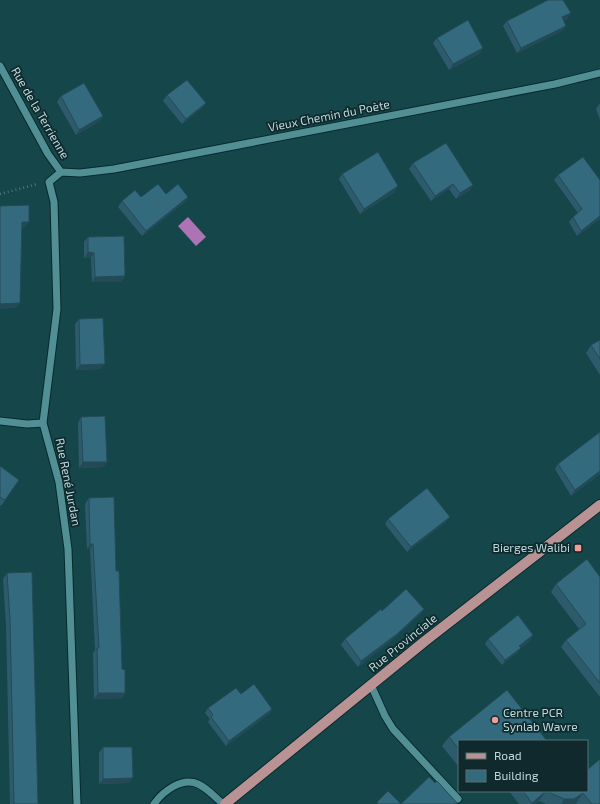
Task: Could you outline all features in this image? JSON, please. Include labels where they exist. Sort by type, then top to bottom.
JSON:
[{"type":"main road","name":"Rue Provinciale","points":[[224,804],[371,685],[600,505]]},
{"type":"street","name":"Rue de la Terrienne","points":[[0,66],[48,154],[61,172]]},
{"type":"street","name":"Vieux Chemin du Poète","points":[[61,172],[80,173],[114,169],[555,84],[600,73]]},
{"type":"street","name":"Rue René Jurdan","points":[[61,172],[49,182],[54,202],[57,309],[43,423],[59,482],[68,549],[77,804]]},
{"type":"street","points":[[0,421],[27,424],[43,423]]},
{"type":"street","points":[[371,685],[385,716],[393,729],[458,799]]},
{"type":"street","points":[[154,804],[169,790],[180,783],[197,783],[224,804]]},
{"type":"path","points":[[0,194],[25,186]]},
{"type":"shaded area","points":[[188,217],[206,237],[196,246],[178,226]]},
{"type":"building","points":[[548,0],[563,0],[571,13],[562,17],[566,26],[521,48],[507,21]]},
{"type":"building","points":[[468,20],[483,48],[453,64],[437,38]]},
{"type":"building","points":[[187,80],[206,103],[186,119],[167,95]]},
{"type":"building","points":[[84,83],[103,116],[79,130],[61,96]]},
{"type":"building","points":[[446,143],[473,185],[460,193],[453,184],[435,196],[413,163]]},
{"type":"building","points":[[378,152],[398,186],[364,209],[342,174]]},
{"type":"building","points":[[583,157],[600,180],[600,216],[581,231],[573,217],[582,209],[558,175]]},
{"type":"building","points":[[158,184],[166,194],[178,184],[188,197],[146,231],[122,201],[135,190],[141,197]]},
{"type":"building","points":[[29,205],[29,222],[22,222],[20,303],[0,304],[0,206]]},
{"type":"building","points":[[124,236],[125,276],[95,277],[94,253],[88,252],[88,237]]},
{"type":"building","points":[[103,318],[105,364],[80,365],[79,319]]},
{"type":"building","points":[[600,340],[600,359],[591,345]]},
{"type":"building","points":[[105,416],[107,462],[83,462],[81,417]]},
{"type":"building","points":[[600,432],[600,471],[575,490],[558,464]]},
{"type":"building","points":[[0,466],[19,480],[5,500],[0,497]]},
{"type":"building","points":[[427,488],[450,517],[411,547],[388,519]]},
{"type":"building","points":[[114,497],[116,571],[119,571],[122,669],[125,670],[125,693],[98,693],[97,648],[99,648],[93,544],[90,544],[89,498]]},
{"type":"building","points":[[587,559],[600,577],[600,683],[566,640],[586,624],[556,584]]},
{"type":"building","points":[[32,572],[38,804],[14,804],[10,619],[7,573]]},
{"type":"building","points":[[406,589],[424,609],[397,634],[361,661],[345,639],[381,609],[382,611]]},
{"type":"building","points":[[518,615],[533,635],[519,646],[521,648],[505,660],[488,639]]},
{"type":"building","points":[[254,684],[272,709],[229,741],[211,717],[213,715],[208,708],[236,688],[241,694]]},
{"type":"building","name":"Centre PCR Synlab Wavre","points":[[507,690],[546,740],[458,740],[458,748],[449,737]]},
{"type":"building","points":[[103,747],[132,747],[133,778],[103,779]]},
{"type":"building","points":[[600,759],[600,804],[592,804],[583,793],[574,799],[564,799],[548,792],[588,792],[588,769]]},
{"type":"building","points":[[429,777],[435,783],[437,781],[457,803],[455,804],[401,804]]},
{"type":"building","points":[[388,791],[401,804],[378,804],[377,802]]},
{"type":"building","points":[[524,792],[545,792],[532,803]]},
{"type":"place","name":"Bierges Walibi","points":[[578,548]]},
{"type":"place","name":"Centre PCR Synlab Wavre","points":[[495,720]]}]
